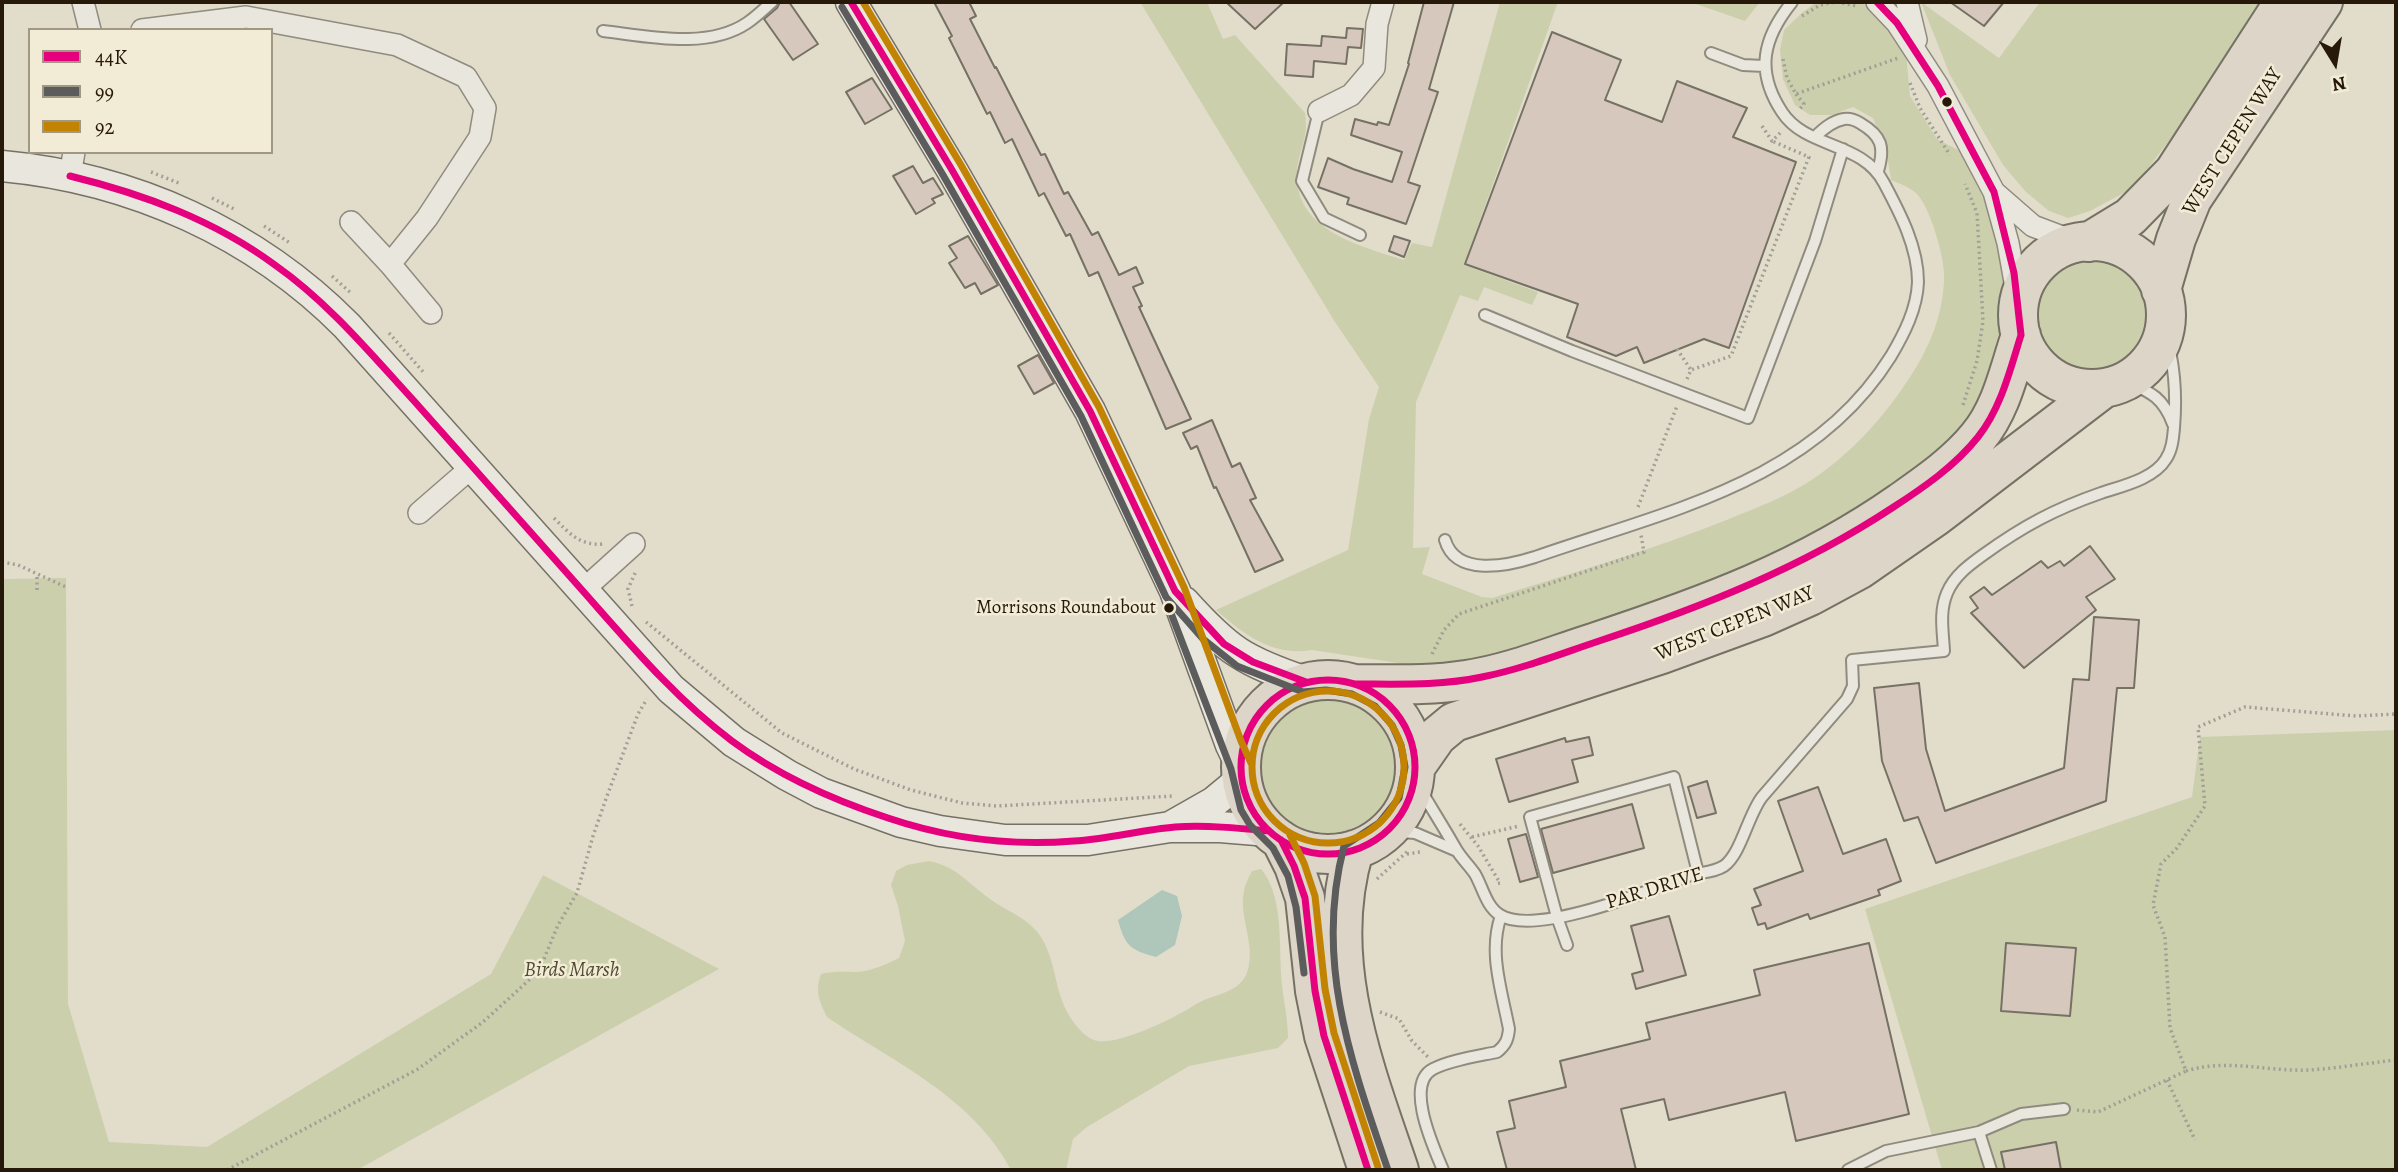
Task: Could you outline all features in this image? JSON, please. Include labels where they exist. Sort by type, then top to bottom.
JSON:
[{"type":"highway","name":"WEST CEPEN WAY","points":[[2084,242],[2130,217],[2174,172],[2284,2]]},
{"type":"highway","name":"WEST CEPEN WAY","points":[[2161,290],[2176,239],[2192,199],[2323,2]]},
{"type":"highway","points":[[2084,242],[2108,243],[2133,254],[2147,266],[2161,290],[2166,309],[2165,328],[2158,349],[2149,362],[2115,384],[2075,387],[2055,379],[2034,360],[2020,320],[2025,284],[2037,267],[2052,253],[2084,242]]},
{"type":"highway","name":"WEST CEPEN WAY","points":[[1355,684],[1443,683],[1468,680],[1515,668],[1683,613],[1819,554],[1909,496],[1952,463],[1979,436],[2000,399],[2020,320]]},
{"type":"highway","name":"WEST CEPEN WAY","points":[[1415,773],[1437,736],[1454,722],[1728,630],[1810,596],[1860,569],[1936,517],[2115,384]]},
{"type":"highway","points":[[1368,1170],[1324,1036],[1315,991],[1305,898],[1294,866],[1275,836],[1253,811],[1243,773],[1245,745],[1261,713],[1281,694],[1306,682],[1326,679],[1355,684],[1381,698],[1401,719],[1411,742],[1415,773],[1408,803],[1391,842],[1344,889],[1342,918],[1343,963],[1348,1003],[1357,1042],[1399,1170]]},
{"type":"highway","points":[[1275,836],[1304,851],[1315,853],[1391,842]]},
{"type":"main road","points":[[851,2],[952,170],[1090,411],[1175,591],[1243,773],[1214,802],[1170,827]]},
{"type":"main road","points":[[2,166],[72,164],[165,204],[232,237],[277,266],[320,300],[347,326],[671,689],[709,722],[762,761],[821,793],[901,822],[1005,841],[1088,840],[1170,827],[1220,827],[1275,836]]},
{"type":"main road","points":[[1175,591],[1224,644],[1252,662],[1306,682]]},
{"type":"street","points":[[83,2],[90,28]]},
{"type":"street","points":[[1319,111],[1351,95],[1374,68],[1377,24],[1383,2]]},
{"type":"street","points":[[1877,2],[1897,23],[1938,86]]},
{"type":"street","points":[[1907,2],[1915,37],[1994,192],[2008,243],[2020,320]]},
{"type":"street","points":[[158,28],[246,17],[397,45],[466,77],[485,108],[480,137],[428,218],[390,264]]},
{"type":"street","points":[[1994,192],[2034,226],[2084,242]]},
{"type":"street","points":[[351,222],[431,313]]},
{"type":"street","points":[[419,513],[472,467]]},
{"type":"street","points":[[582,591],[634,544]]},
{"type":"lane","points":[[603,30],[678,41],[719,34],[746,25],[772,2]]},
{"type":"lane","points":[[1445,540],[1451,553],[1460,559],[1481,565],[1497,565],[1526,560],[1718,493],[1789,458],[1833,425],[1853,406],[1883,368],[1912,313],[1918,283],[1914,253],[1907,230],[1878,171],[1868,162],[1790,122],[1770,86],[1764,66],[1767,44],[1777,21],[1793,2]]},
{"type":"lane","points":[[1711,54],[1743,65],[1764,66]]},
{"type":"lane","points":[[1319,111],[1303,181],[1324,218],[1360,235]]},
{"type":"lane","points":[[1815,137],[1833,123],[1846,119],[1854,120],[1872,130],[1878,138],[1882,157],[1878,171]]},
{"type":"lane","points":[[1485,315],[1748,418],[1815,241],[1843,149]]},
{"type":"lane","points":[[2165,328],[2174,363],[2177,399],[2174,426]]},
{"type":"lane","points":[[2115,384],[2152,393],[2167,408],[2174,426]]},
{"type":"lane","name":"PAR DRIVE","points":[[1501,916],[1523,921],[1556,918],[1726,865],[1735,853],[1753,809],[1847,699],[1853,686],[1852,660],[1944,651],[1942,608],[1950,588],[1960,574],[2033,520],[2132,482],[2159,468],[2173,443],[2174,426]]},
{"type":"lane","points":[[1415,773],[1457,851],[1487,900],[1501,916],[1497,928],[1495,956],[1508,1038],[1497,1052],[1434,1068],[1425,1076],[1420,1090],[1423,1111],[1443,1170]]},
{"type":"lane","points":[[1567,946],[1556,918],[1530,817],[1674,776],[1698,873]]},
{"type":"lane","points":[[1391,842],[1457,851]]},
{"type":"lane","points":[[1848,1170],[1886,1151],[1979,1132],[2021,1114],[2064,1109]]},
{"type":"lane","points":[[1979,1132],[1991,1170]]},
{"type":"path","points":[[1795,22],[1811,9],[1835,2]]},
{"type":"path","points":[[1782,57],[1787,78],[1796,94],[1900,57]]},
{"type":"path","points":[[1691,370],[1731,356],[1809,157],[1772,141]]},
{"type":"path","points":[[1677,349],[1691,370]]},
{"type":"path","points":[[1432,656],[1444,630],[1460,614],[1644,552],[1637,509],[1691,370]]},
{"type":"path","points":[[2,562],[18,565],[68,588]]},
{"type":"path","points":[[37,574],[37,590]]},
{"type":"path","points":[[2186,1071],[2170,1028],[2165,937],[2153,905],[2161,864],[2177,848],[2205,806],[2198,727],[2245,707],[2356,716],[2396,714]]},
{"type":"path","points":[[227,1170],[418,1069],[483,1023],[539,971],[558,925],[577,893],[593,836],[638,714]]},
{"type":"path","points":[[1454,819],[1471,837],[1500,883],[1482,888]]},
{"type":"path","points":[[1471,837],[1531,822]]},
{"type":"path","points":[[1372,885],[1391,842],[1426,852]]},
{"type":"path","points":[[1373,1006],[1378,1012],[1399,1019],[1412,1041],[1434,1068]]},
{"type":"path","points":[[2064,1109],[2098,1112],[2202,1066],[2223,1064],[2310,1070],[2396,1060]]},
{"type":"path","points":[[2167,1080],[2195,1140]]},
{"type":"green space","points":[[1140,2],[1207,2],[1223,39],[1235,35],[1305,113],[1306,130],[1297,171],[1299,191],[1306,208],[1332,232],[1404,260],[1412,243],[1432,247],[1500,2],[1558,2],[1464,265],[1538,292],[1532,305],[1484,287],[1478,301],[1460,295],[1416,402],[1413,548],[1430,547],[1422,574],[1482,597],[1492,598],[1641,551],[1729,519],[1791,492],[1824,471],[1863,437],[1906,383],[1921,359],[1937,322],[1944,281],[1940,247],[1921,199],[1913,190],[1891,180],[1886,149],[1873,118],[1853,107],[1832,115],[1810,115],[1795,105],[1783,79],[1780,50],[1784,30],[1815,3],[1859,2],[1874,9],[1906,53],[1910,96],[1937,139],[1960,151],[1980,181],[2003,256],[2005,291],[1996,361],[1984,398],[1964,434],[1800,550],[1499,660],[1431,668],[1312,650],[1284,650],[1260,642],[1216,610],[1348,550],[1369,419],[1379,387],[1335,322]]},
{"type":"green space","points":[[1690,2],[1760,2],[1745,21]]},
{"type":"green space","points":[[1921,2],[1999,58],[2040,2],[2260,2],[2181,125],[2133,188],[2090,211],[2068,218],[2049,211],[2026,192],[2003,165],[1950,75]]},
{"type":"green space","points":[[2091,260],[2112,264],[2130,276],[2142,294],[2146,315],[2142,336],[2130,354],[2112,366],[2091,370],[2070,366],[2052,354],[2040,336],[2036,315],[2040,294],[2052,276],[2070,264]]},
{"type":"green space","name":"Birds Marsh","points":[[66,578],[68,1004],[109,1142],[207,1147],[491,974],[543,875],[719,969],[357,1170],[2,1170],[2,579]]},
{"type":"green space","points":[[1327,695],[1354,700],[1377,716],[1393,739],[1398,766],[1393,793],[1377,816],[1354,832],[1327,837],[1300,832],[1277,816],[1261,793],[1256,766],[1261,739],[1277,716],[1300,700]]},
{"type":"green space","points":[[2396,730],[2396,1170],[1942,1170],[1865,909],[2192,797],[2200,737]]},
{"type":"green space","points":[[929,861],[953,870],[994,902],[1033,927],[1047,949],[1066,1011],[1080,1030],[1098,1041],[1118,1039],[1154,1026],[1199,1002],[1233,989],[1242,981],[1249,965],[1250,954],[1243,912],[1244,891],[1252,871],[1261,869],[1273,892],[1276,905],[1288,1038],[1278,1048],[1189,1066],[1087,1127],[1073,1139],[1066,1170],[1011,1170],[995,1144],[953,1101],[827,1017],[820,1001],[818,986],[821,974],[867,970],[899,958],[905,941],[891,885],[896,871],[907,865]]},
{"type":"shaded area","points":[[1162,890],[1177,896],[1182,916],[1175,945],[1156,957],[1130,946],[1123,936],[1118,920]]},
{"type":"building","points":[[780,2],[789,2],[818,44],[793,60],[764,19]]},
{"type":"building","points":[[934,2],[969,2],[976,16],[970,19],[1041,155],[1045,154],[1064,194],[1068,192],[1092,235],[1098,232],[1119,275],[1136,267],[1143,283],[1133,287],[1142,306],[1139,307],[1191,419],[1166,429],[1098,272],[1089,276],[1070,234],[1066,236],[1044,193],[1039,196],[1012,139],[1005,143],[990,112],[987,114]]},
{"type":"building","points":[[1226,2],[1284,2],[1255,29]]},
{"type":"building","points":[[1424,2],[1454,2],[1429,89],[1438,92],[1408,182],[1420,186],[1406,224],[1347,204],[1349,198],[1318,187],[1328,158],[1392,182],[1402,152],[1351,135],[1355,119],[1389,125],[1409,64]]},
{"type":"building","points":[[1950,2],[2004,2],[1984,26]]},
{"type":"building","points":[[1347,28],[1363,29],[1361,48],[1348,47],[1346,64],[1314,61],[1313,77],[1285,75],[1287,44],[1321,46],[1322,36],[1346,38]]},
{"type":"building","points":[[1552,32],[1621,60],[1605,100],[1662,122],[1677,81],[1747,108],[1733,137],[1796,162],[1729,348],[1704,339],[1644,363],[1637,347],[1616,356],[1567,337],[1578,304],[1465,264]]},
{"type":"building","points":[[872,78],[892,109],[865,124],[846,92]]},
{"type":"building","points":[[913,166],[923,183],[933,178],[943,194],[932,199],[935,203],[916,214],[893,176]]},
{"type":"building","points":[[968,236],[998,285],[981,294],[975,283],[965,288],[949,263],[957,258],[949,246]]},
{"type":"building","points":[[1394,236],[1410,241],[1404,257],[1389,251]]},
{"type":"building","points":[[1038,355],[1054,383],[1034,394],[1018,366]]},
{"type":"building","points":[[1212,420],[1232,467],[1240,463],[1256,498],[1250,500],[1283,560],[1255,572],[1216,487],[1214,488],[1197,446],[1191,449],[1183,433]]},
{"type":"building","points":[[2090,546],[2115,579],[2086,597],[2096,610],[2024,668],[1971,613],[1978,608],[1970,597],[1984,587],[1992,595],[2041,561],[2048,568],[2060,561],[2064,566]]},
{"type":"building","points":[[2094,617],[2139,620],[2134,688],[2117,688],[2106,801],[1936,863],[1918,817],[1904,821],[1882,761],[1874,688],[1919,683],[1926,749],[1945,811],[2064,768],[2073,679],[2089,680]]},
{"type":"building","points":[[1589,737],[1593,755],[1572,760],[1578,782],[1509,802],[1496,759],[1565,738],[1566,742]]},
{"type":"building","points":[[1707,781],[1716,813],[1697,818],[1688,787]]},
{"type":"building","points":[[1818,787],[1843,854],[1886,839],[1901,881],[1878,890],[1880,895],[1810,919],[1808,914],[1767,929],[1765,923],[1758,925],[1752,908],[1761,905],[1754,889],[1803,871],[1778,801]]},
{"type":"building","points":[[1632,804],[1644,848],[1553,873],[1541,829]]},
{"type":"building","points":[[1526,834],[1538,877],[1520,882],[1508,839]]},
{"type":"building","points":[[1669,916],[1686,975],[1636,989],[1632,974],[1643,971],[1631,926]]},
{"type":"building","points":[[1869,943],[1909,1114],[1796,1141],[1785,1092],[1669,1120],[1664,1099],[1621,1109],[1636,1170],[1507,1170],[1497,1132],[1515,1128],[1509,1101],[1566,1087],[1560,1061],[1650,1039],[1646,1023],[1760,995],[1754,970]]},
{"type":"building","points":[[2006,943],[2076,948],[2070,1016],[2001,1011]]},
{"type":"building","points":[[2056,1142],[2061,1170],[2005,1170],[2001,1152]]},
{"type":"transit line","name":"44K","points":[[851,2],[952,170],[1090,411],[1175,591],[1224,644],[1253,662],[1306,682]]},
{"type":"transit line","name":"92","points":[[863,2],[961,165],[1099,407],[1184,587],[1251,763]]},
{"type":"transit line","name":"44K","points":[[1877,2],[1897,23],[1938,86],[1994,192],[2014,273],[2021,335]]},
{"type":"transit line","name":"99","points":[[842,7],[943,175],[1081,416],[1166,597],[1203,639],[1237,666],[1303,692],[1326,690],[1352,694],[1375,706],[1392,725],[1401,745],[1405,767],[1399,798],[1379,823],[1344,846],[1336,889],[1333,930],[1341,1011],[1361,1090],[1388,1170]]},
{"type":"transit line","name":"44K","points":[[70,176],[151,200],[203,222],[252,249],[295,280],[366,348],[669,685],[732,741],[788,776],[827,795],[888,818],[933,831],[980,839],[1074,841],[1187,826],[1269,831]]},
{"type":"transit line","name":"44K","points":[[1355,684],[1450,682],[1512,670],[1713,600],[1822,549],[1858,530],[1915,493],[1969,448],[1986,426],[1999,401],[2021,335]]},
{"type":"transit line","name":"99","points":[[1169,608],[1231,769],[1241,810],[1250,825],[1273,848],[1288,876],[1296,907],[1304,973]]},
{"type":"transit line","name":"44K","points":[[1328,680],[1361,687],[1389,706],[1408,734],[1415,767],[1408,800],[1389,828],[1361,847],[1328,854],[1295,847],[1267,828],[1248,800],[1241,767],[1248,734],[1267,706],[1295,687],[1328,680]]},
{"type":"transit line","name":"92","points":[[1328,691],[1357,697],[1382,713],[1398,738],[1404,767],[1398,796],[1382,821],[1357,837],[1328,843],[1299,837],[1274,821],[1258,796],[1252,767],[1258,738],[1274,713],[1299,697],[1328,691]]},
{"type":"transit line","name":"92","points":[[1290,835],[1304,863],[1315,896],[1325,989],[1334,1033],[1378,1167]]},
{"type":"transit line","name":"44K","points":[[1281,840],[1305,898],[1315,991],[1324,1036],[1368,1170]]},
{"type":"place","name":"Morrisons Roundabout","points":[[1169,608]]}]
